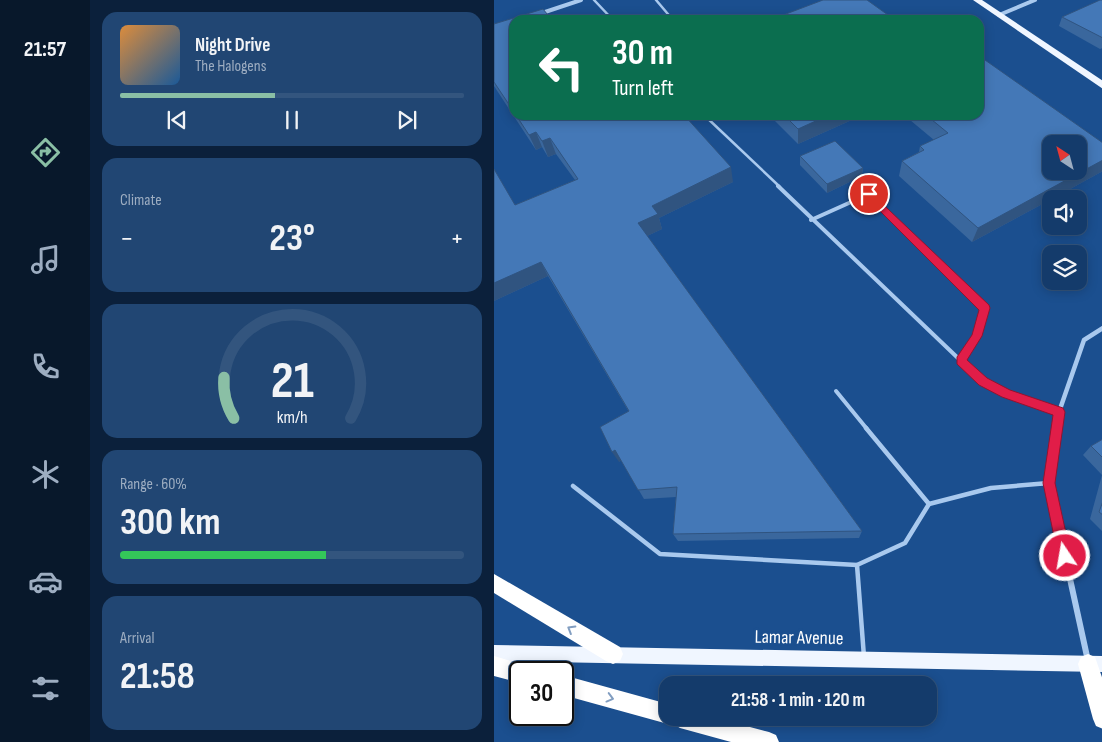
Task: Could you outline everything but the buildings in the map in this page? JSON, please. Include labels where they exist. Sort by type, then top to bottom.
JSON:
[{"type":"highway","points":[[494,583],[613,654]]},
{"type":"highway","points":[[1095,664],[1102,719]]},
{"type":"highway","points":[[494,666],[509,670]]},
{"type":"highway","points":[[574,688],[659,712]]},
{"type":"highway","points":[[710,726],[769,742]]},
{"type":"main road","points":[[977,0],[1102,86]]},
{"type":"main road","name":"Lamar Avenue","points":[[494,652],[1095,664]]},
{"type":"street","points":[[537,14],[581,0]]},
{"type":"street","points":[[999,15],[1035,0]]},
{"type":"street","points":[[1095,664],[1049,483],[1059,412],[1084,340],[1102,328]]},
{"type":"lane","points":[[594,0],[608,15]]},
{"type":"lane","points":[[656,0],[669,15]]},
{"type":"lane","points":[[709,120],[811,220],[983,382],[1006,394],[1059,412]]},
{"type":"lane","points":[[811,220],[869,194],[985,308],[977,336],[961,361]]},
{"type":"lane","points":[[836,392],[929,504]]},
{"type":"lane","points":[[573,486],[660,554],[857,565],[905,544],[929,504],[991,488],[1049,483]]},
{"type":"lane","points":[[857,565],[864,659]]},
{"type":"route","points":[[869,194],[886,213],[985,308],[977,336],[961,361],[983,382],[1006,394],[1059,412],[1049,483],[1065,556]]}]
